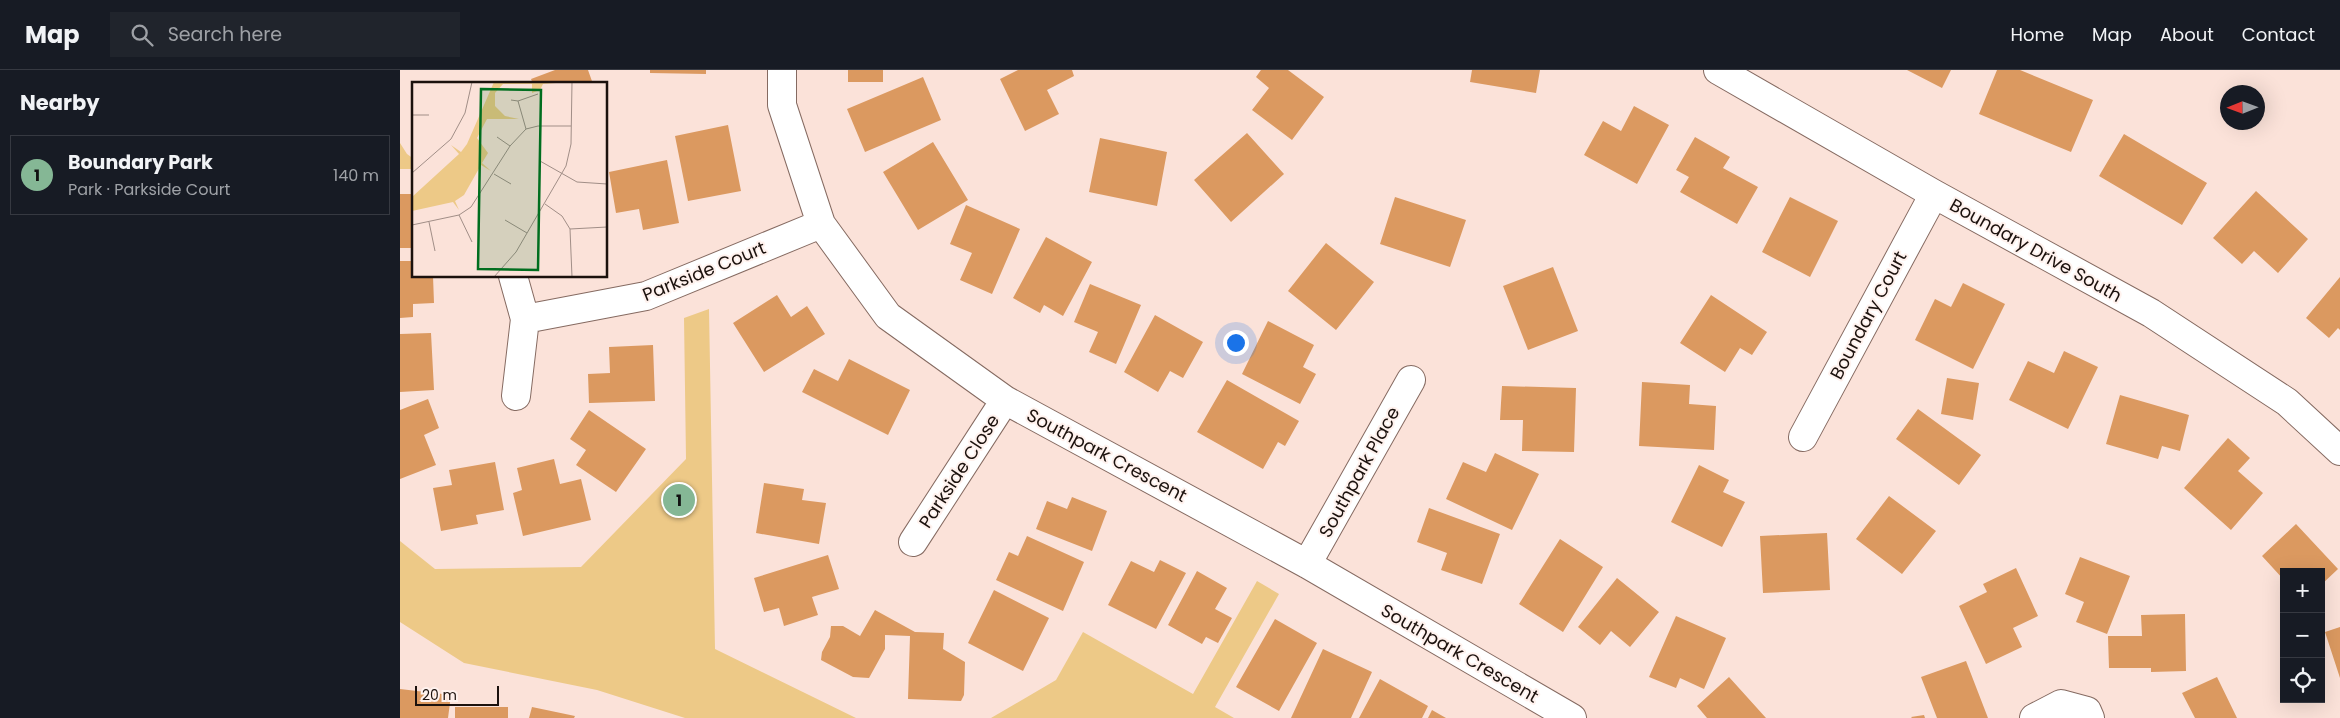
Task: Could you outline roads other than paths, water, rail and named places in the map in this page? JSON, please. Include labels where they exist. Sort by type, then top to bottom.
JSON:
[{"type":"street","name":"Southpark Crescent","points":[[782,70],[782,105],[821,224],[888,316],[1004,400],[1308,564],[1572,718]]},
{"type":"street","name":"Boundary Drive South","points":[[1718,70],[1934,194],[2159,318],[2288,402],[2340,451]]},
{"type":"street","name":"Boundary Court","points":[[1803,437],[1934,194]]},
{"type":"street","name":"Parkside Court","points":[[525,319],[646,296],[821,224]]},
{"type":"street","points":[[514,278],[525,319],[516,396]]},
{"type":"street","name":"Southpark Place","points":[[1308,564],[1411,380]]},
{"type":"street","name":"Parkside Close","points":[[913,542],[1004,400]]},
{"type":"street","points":[[2034,718],[2061,704],[2087,711],[2090,718]]},
{"type":"place","name":"Boundary Park","points":[[679,500]]}]
